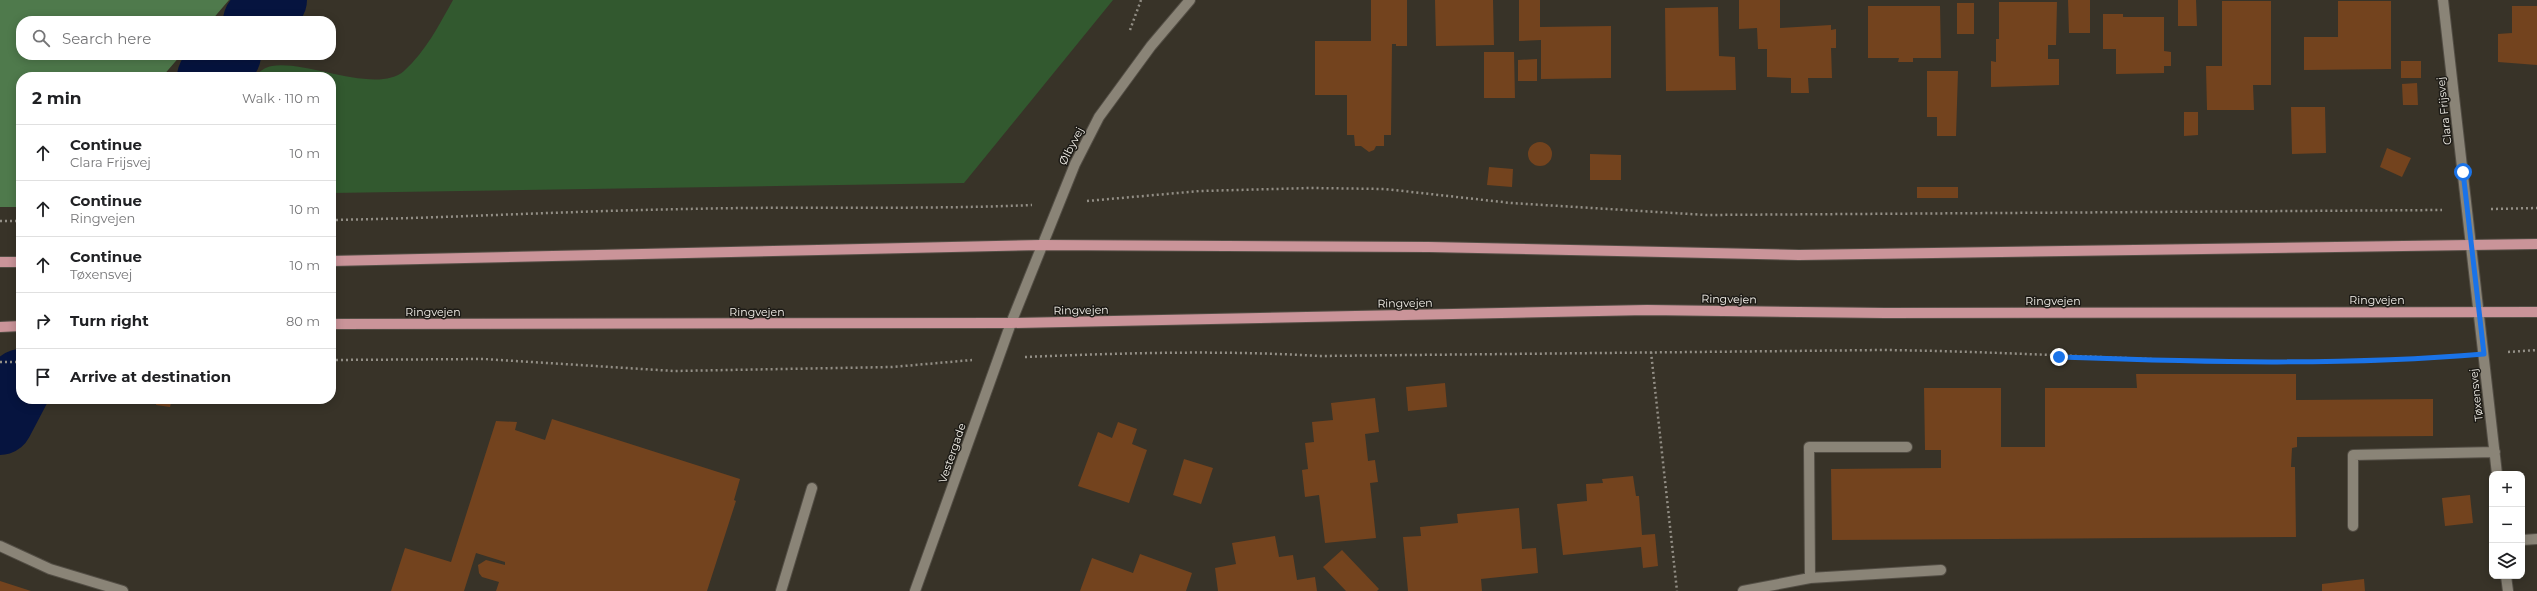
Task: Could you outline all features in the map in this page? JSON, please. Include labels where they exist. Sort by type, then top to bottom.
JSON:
[{"type":"main road","points":[[336,261],[1041,245],[1429,247],[1799,255],[2537,244]]},
{"type":"main road","points":[[0,262],[16,262]]},
{"type":"main road","name":"Ringvejen","points":[[336,324],[1010,323],[1646,310],[1885,313],[2537,312]]},
{"type":"main road","points":[[0,327],[16,326]]},
{"type":"street","name":"Ølbyvej","points":[[1010,323],[1074,164],[1099,117],[1151,46],[1190,0]]},
{"type":"street","name":"Clara Frijsvej","points":[[2444,0],[2472,244]]},
{"type":"street","points":[[2472,244],[2480,312]]},
{"type":"street","name":"Tøxensvej","points":[[2480,312],[2497,471]]},
{"type":"street","name":"Vestergade","points":[[915,591],[1010,323]]},
{"type":"street","points":[[1810,578],[1809,447],[1907,446]]},
{"type":"street","points":[[2353,526],[2353,454],[2495,452]]},
{"type":"street","points":[[781,591],[812,488]]},
{"type":"street","points":[[2525,540],[2537,539]]},
{"type":"street","points":[[0,546],[50,569],[123,591]]},
{"type":"street","points":[[1743,591],[1810,578],[1941,570]]},
{"type":"street","points":[[2506,579],[2508,591]]},
{"type":"path","points":[[336,220],[455,218],[686,209],[968,208],[1058,204],[1200,191],[1311,188],[1385,189],[1511,203],[1706,215],[2467,210],[2537,208]]},
{"type":"path","points":[[0,221],[16,221]]},
{"type":"path","points":[[336,360],[484,359],[674,371],[892,367],[998,358],[1117,353],[1251,352],[1319,356],[1651,352],[1966,351],[2174,361],[2329,363],[2407,360],[2537,350]]},
{"type":"path","points":[[1651,352],[1677,591]]},
{"type":"path","points":[[0,362],[16,362]]},
{"type":"green space","points":[[0,0],[229,0],[215,16],[16,16],[16,60],[177,60],[166,72],[16,72],[16,207],[0,207]]},
{"type":"green space","points":[[453,0],[1113,0],[964,183],[336,193],[336,74],[376,80],[392,77],[404,71],[419,55],[443,19]]},
{"type":"green space","points":[[287,65],[325,72],[260,72],[272,66]]},
{"type":"building","points":[[1371,0],[1407,0],[1407,46],[1396,46],[1396,44],[1392,44],[1391,135],[1384,135],[1384,146],[1376,146],[1374,150],[1369,152],[1361,146],[1355,146],[1354,135],[1347,135],[1347,95],[1315,95],[1315,41],[1371,41]]},
{"type":"building","points":[[1435,0],[1493,0],[1494,45],[1436,46]]},
{"type":"building","points":[[1519,0],[1540,0],[1540,27],[1611,26],[1611,78],[1541,79],[1541,40],[1519,41]]},
{"type":"building","points":[[1739,0],[1780,0],[1780,28],[1831,25],[1831,30],[1836,29],[1836,48],[1831,48],[1832,78],[1808,78],[1809,93],[1791,93],[1791,78],[1767,77],[1767,49],[1758,49],[1757,28],[1739,29]]},
{"type":"building","points":[[2068,0],[2090,0],[2090,33],[2069,33]]},
{"type":"building","points":[[2178,0],[2196,0],[2197,26],[2178,26]]},
{"type":"building","points":[[2222,1],[2271,1],[2271,85],[2253,85],[2254,110],[2207,110],[2206,66],[2222,66]]},
{"type":"building","points":[[2338,1],[2391,1],[2391,69],[2304,70],[2304,37],[2338,37]]},
{"type":"building","points":[[1999,2],[2057,2],[2056,45],[2048,45],[2048,59],[2059,59],[2059,85],[1991,87],[1991,61],[1996,62],[1996,39],[1999,39]]},
{"type":"building","points":[[1957,3],[1974,3],[1974,34],[1957,34]]},
{"type":"building","points":[[1868,6],[1940,6],[1941,58],[1913,58],[1913,62],[1898,62],[1899,58],[1868,58]]},
{"type":"building","points":[[2512,6],[2537,6],[2537,65],[2498,62],[2498,34],[2512,33]]},
{"type":"building","points":[[1718,7],[1719,56],[1735,57],[1736,90],[1666,91],[1665,8]]},
{"type":"building","points":[[2103,14],[2123,14],[2123,17],[2164,17],[2164,51],[2171,52],[2171,66],[2164,66],[2164,73],[2116,74],[2116,49],[2103,49]]},
{"type":"building","points":[[1484,52],[1514,52],[1515,98],[1484,98]]},
{"type":"building","points":[[1537,59],[1537,81],[1518,81],[1518,60]]},
{"type":"building","points":[[2401,61],[2421,61],[2421,78],[2401,78]]},
{"type":"building","points":[[1927,71],[1958,71],[1956,136],[1937,136],[1937,117],[1927,117]]},
{"type":"building","points":[[2417,83],[2418,105],[2403,105],[2402,84]]},
{"type":"building","points":[[2291,107],[2325,107],[2326,153],[2292,154]]},
{"type":"building","points":[[2184,112],[2198,112],[2198,135],[2184,136]]},
{"type":"building","points":[[1540,142],[1549,145],[1552,154],[1549,163],[1540,166],[1531,163],[1528,154],[1531,145]]},
{"type":"building","points":[[2387,148],[2411,158],[2402,177],[2380,167]]},
{"type":"building","points":[[1590,154],[1621,155],[1621,180],[1590,180]]},
{"type":"building","points":[[1489,167],[1513,169],[1512,187],[1487,185]]},
{"type":"building","points":[[1917,187],[1958,187],[1958,198],[1917,198]]},
{"type":"building","points":[[2136,374],[2296,374],[2296,400],[2433,399],[2433,436],[2297,437],[2297,447],[2292,448],[2291,467],[2295,467],[2296,537],[1832,540],[1831,469],[1941,468],[1941,450],[1925,450],[1924,388],[2001,388],[2001,447],[2045,447],[2045,388],[2137,388]]},
{"type":"building","points":[[1445,383],[1447,407],[1408,411],[1406,387]]},
{"type":"building","points":[[1375,398],[1379,432],[1365,434],[1368,461],[1375,460],[1378,482],[1370,483],[1376,538],[1325,543],[1319,495],[1305,497],[1302,470],[1308,469],[1305,443],[1314,442],[1312,422],[1333,420],[1331,403]]},
{"type":"building","points":[[156,404],[171,404],[170,407]]},
{"type":"building","points":[[552,419],[740,479],[734,500],[736,501],[707,591],[496,591],[499,582],[482,577],[479,573],[478,565],[486,560],[505,565],[505,562],[476,553],[464,591],[391,591],[405,548],[451,562],[496,421],[517,422],[515,430],[545,440]]},
{"type":"building","points":[[1118,422],[1137,429],[1132,444],[1147,450],[1129,503],[1078,486],[1098,432],[1112,438]]},
{"type":"building","points":[[1184,459],[1213,468],[1201,504],[1173,495]]},
{"type":"building","points":[[1633,476],[1636,496],[1639,496],[1642,535],[1655,534],[1658,566],[1643,568],[1641,547],[1563,555],[1557,504],[1587,501],[1586,484],[1603,483],[1602,479]]},
{"type":"building","points":[[2470,495],[2473,523],[2445,526],[2442,498]]},
{"type":"building","points":[[1519,508],[1522,549],[1536,548],[1538,573],[1481,579],[1482,591],[1408,591],[1403,537],[1421,536],[1420,527],[1458,523],[1457,514]]},
{"type":"building","points":[[1275,536],[1279,557],[1293,555],[1297,580],[1315,577],[1317,591],[1218,591],[1215,568],[1236,564],[1232,543]]},
{"type":"building","points":[[1342,550],[1379,589],[1377,591],[1346,591],[1323,567]]},
{"type":"building","points":[[1140,554],[1192,573],[1186,591],[1080,591],[1092,558],[1133,573]]},
{"type":"building","points":[[2364,579],[2365,591],[2322,591],[2322,584]]},
{"type":"building","points":[[0,581],[31,591],[0,591]]},
{"type":"waterway","points":[[260,16],[274,0]]},
{"type":"waterway","points":[[214,72],[224,60]]},
{"type":"waterway","points":[[0,422],[16,392]]},
{"type":"route","points":[[2059,357],[2174,361],[2329,363],[2407,360],[2484,354],[2463,172]]}]
